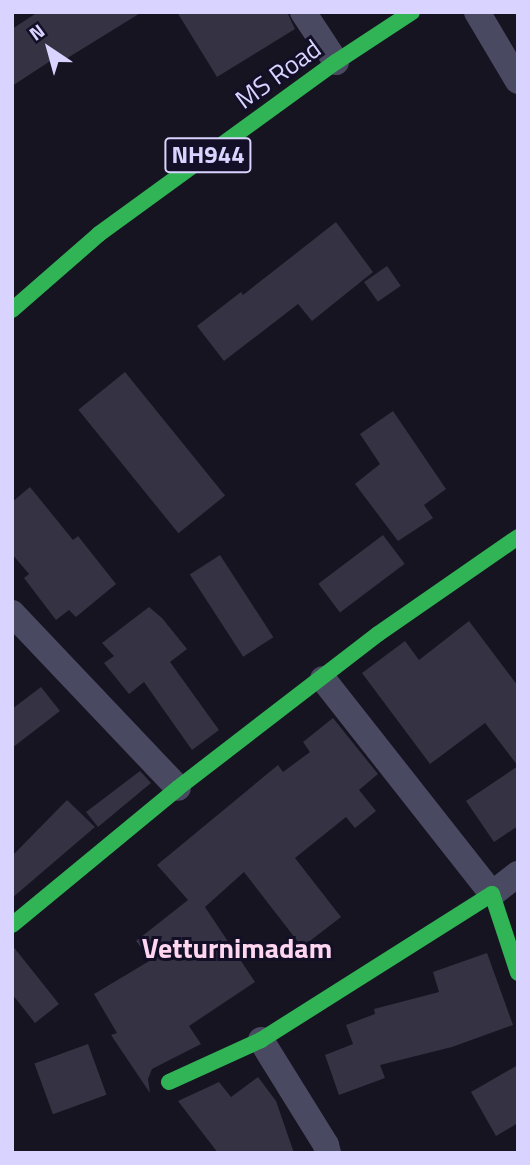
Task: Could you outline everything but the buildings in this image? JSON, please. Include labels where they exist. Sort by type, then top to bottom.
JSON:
[{"type":"main road","name":"MS Road","points":[[12,310],[99,234],[336,62],[412,12]]},
{"type":"main road","points":[[12,925],[178,788],[378,635],[518,537]]},
{"type":"main road","points":[[169,1082],[261,1040],[492,894],[518,973]]},
{"type":"street","points":[[303,12],[336,62]]},
{"type":"street","points":[[477,12],[518,81]]},
{"type":"street","points":[[12,613],[178,788]]},
{"type":"street","points":[[323,678],[492,894],[518,874]]},
{"type":"street","points":[[261,1040],[326,1145],[328,1153]]},
{"type":"traffic: fast","points":[[12,310],[99,234],[336,62],[412,12]]},
{"type":"traffic: fast","points":[[12,925],[178,788],[378,634],[518,537]]},
{"type":"traffic: fast","points":[[169,1082],[261,1040],[492,894],[518,973]]},
{"type":"district","name":"Vetturnimadam","points":[[237,948]]}]
